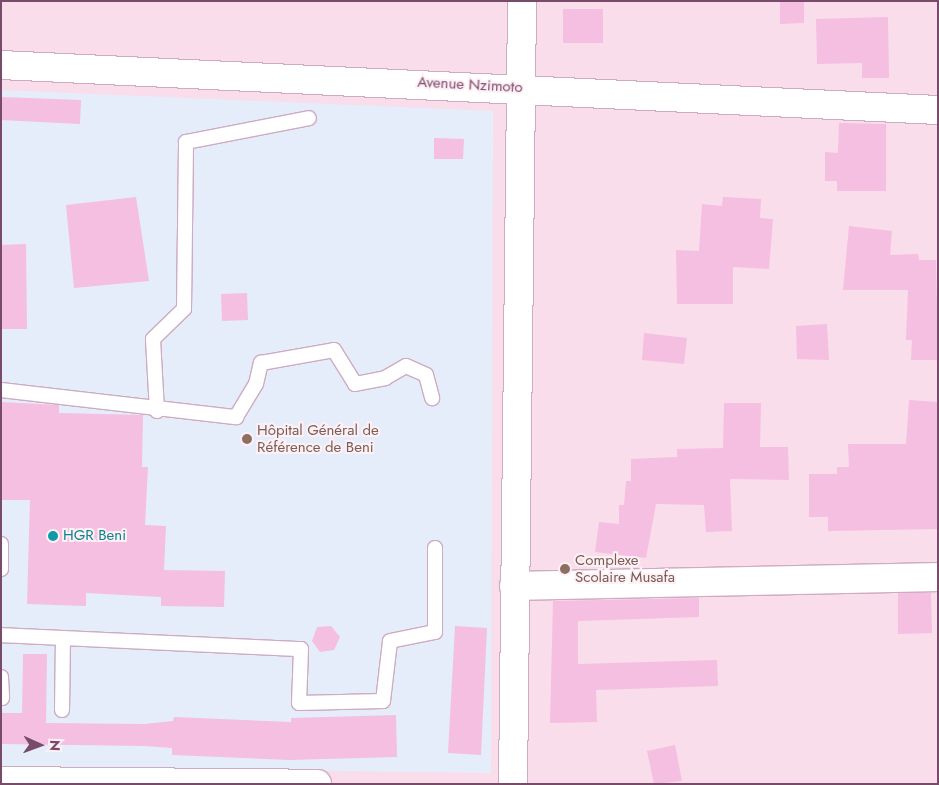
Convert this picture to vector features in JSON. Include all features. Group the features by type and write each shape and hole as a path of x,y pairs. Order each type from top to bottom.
{"street":[{"path":"513,784 518,87 522,1"},
{"name":"Avenue Nzimoto","path":"1,64 518,87 938,110"},
{"path":"514,586 938,577"},
{"path":"1,780 318,784"}],"lane":[{"path":"157,411 153,339 184,308 186,142 309,118"},
{"path":"1,390 157,411 236,417 256,384 261,363 334,350 355,384 385,378 406,366 426,375 432,398"},
{"path":"1,544 1,569"},
{"path":"1,635 301,649 299,703 383,701 390,642 435,632 435,548"},
{"path":"62,710 63,638"},
{"path":"1,677 2,698"}],"shaded area":[{"path":"1,1 938,1 938,784 1,784"},
{"name":"Hôpital Général de Référence de Beni","path":"1,90 493,111 491,773 1,767"}],"building":[{"path":"780,1 804,1 804,23 780,24"},
{"path":"563,9 603,9 603,43 563,43"},
{"path":"888,17 889,78 862,78 862,63 817,64 816,19"},
{"path":"1,97 81,100 80,124 1,120"},
{"path":"839,123 886,124 886,191 837,191 837,181 825,181 825,152 838,153"},
{"path":"434,138 464,139 463,159 434,159"},
{"path":"136,197 149,281 74,288 66,205"},
{"path":"723,197 761,199 760,218 773,219 769,269 733,267 733,304 677,304 676,250 699,251 702,204 722,206"},
{"path":"849,226 892,231 890,255 918,254 919,260 936,260 938,360 911,360 912,340 906,340 908,290 843,290"},
{"path":"26,244 27,329 1,329 1,245"},
{"path":"247,293 248,320 222,321 221,294"},
{"path":"827,324 829,360 797,359 796,326"},
{"path":"644,333 687,338 684,364 642,360"},
{"path":"909,400 938,402 938,529 828,531 828,517 809,517 809,474 837,474 837,467 849,467 848,444 906,444"},
{"path":"1,402 59,405 59,413 143,415 142,467 148,467 145,525 166,526 164,570 225,571 224,607 161,606 161,597 86,593 86,606 27,604 30,500 1,500"},
{"path":"724,403 761,403 760,447 788,447 789,480 730,479 732,531 706,532 704,505 656,504 646,558 595,552 599,522 619,524 619,505 624,505 626,481 631,481 631,459 677,457 677,449 723,448"},
{"path":"898,593 931,593 932,633 898,634"},
{"path":"699,598 699,617 578,621 578,664 717,660 718,686 596,690 597,722 550,723 553,601"},
{"path":"331,626 340,637 334,650 320,652 312,641 317,627"},
{"path":"455,626 487,628 481,755 448,753"},
{"path":"23,654 47,654 46,723 144,724 173,721 174,717 291,722 291,718 396,715 397,757 289,760 172,755 172,748 144,746 1,744 1,713 22,713"},
{"path":"675,745 682,781 654,784 647,751"}],"place":[{"name":"Hôpital Général de Référence de Beni","path":"247,439"},
{"name":"HGR Beni","path":"53,536"},
{"name":"Complexe Scolaire Musafa","path":"565,569"}]}
